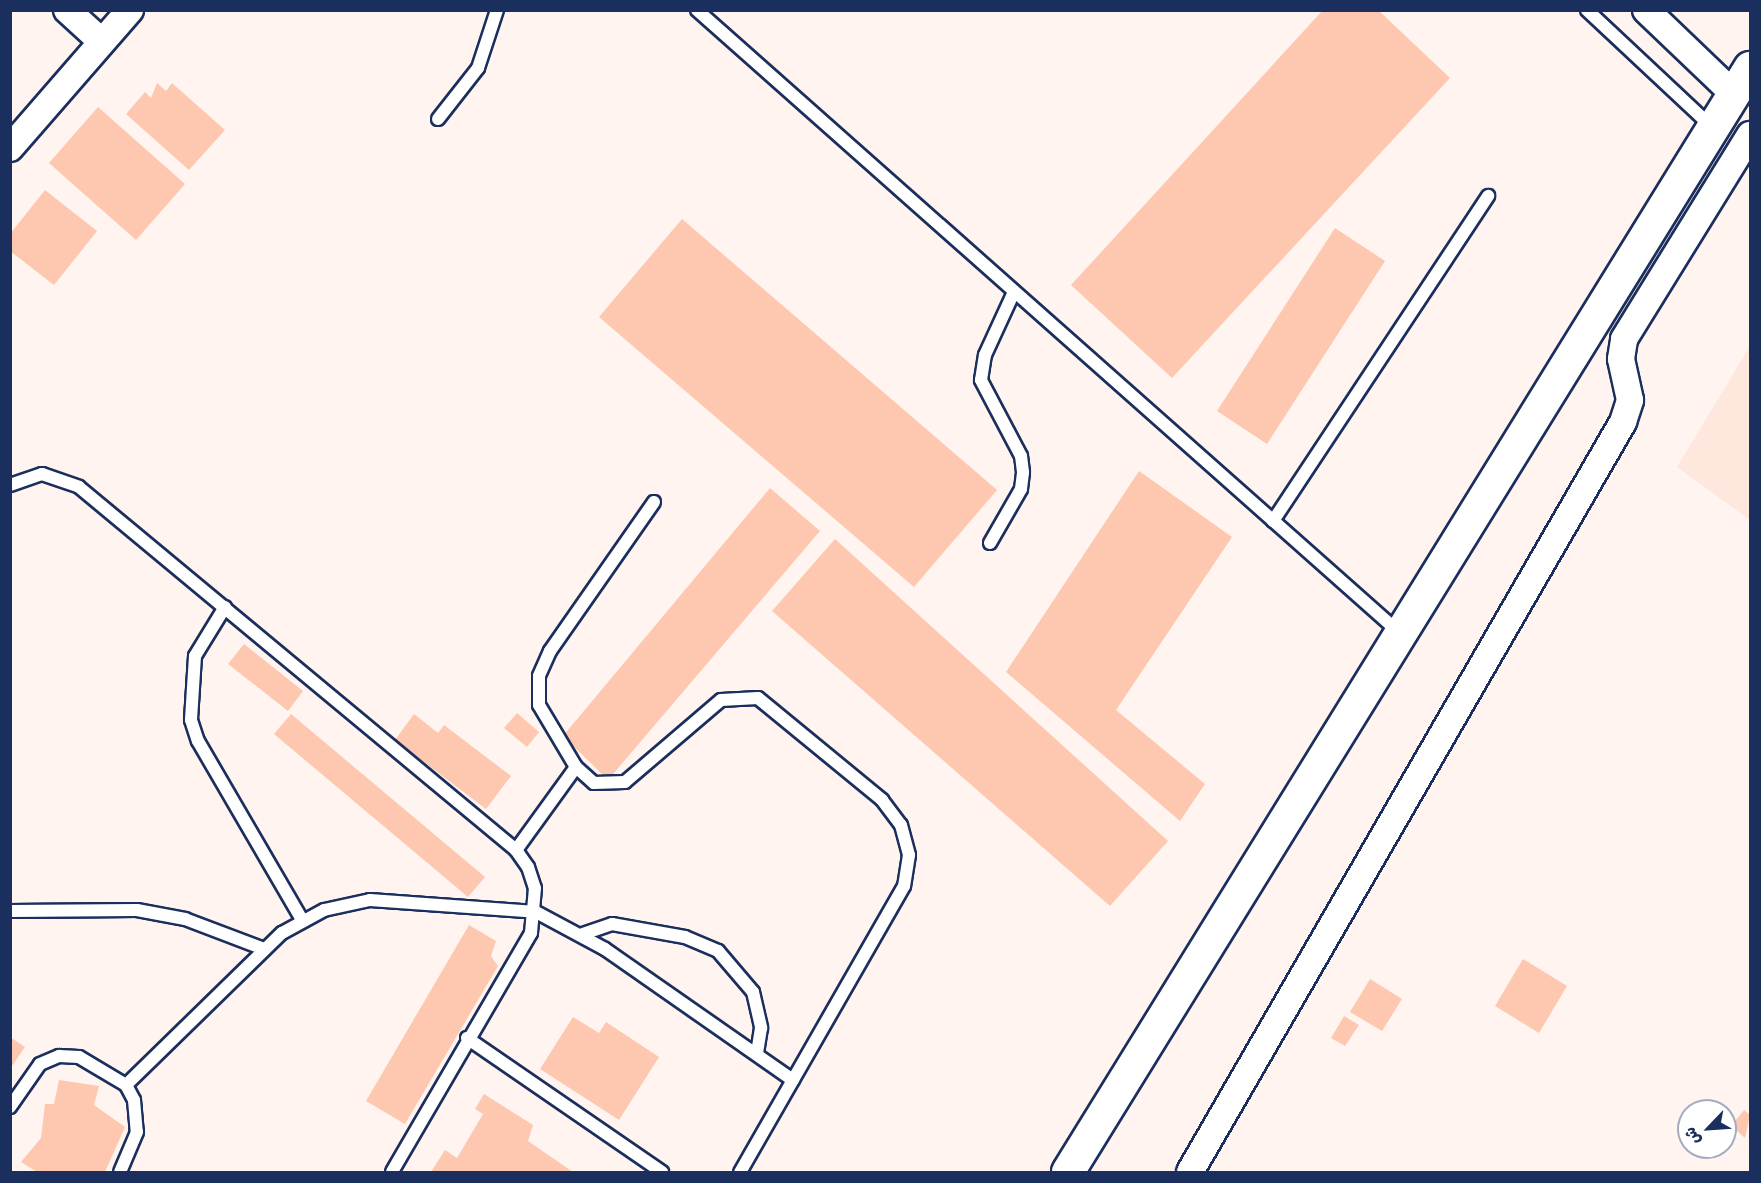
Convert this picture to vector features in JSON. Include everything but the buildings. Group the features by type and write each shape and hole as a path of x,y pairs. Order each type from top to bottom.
{"street":[{"path":"67,10 102,42"},
{"path":"10,148 130,10"},
{"path":"1068,1173 1742,81 1646,10"},
{"path":"1193,1172 1623,422 1630,400 1621,358 1624,339 1750,135"}],"lane":[{"path":"438,119 478,69 497,10"},
{"path":"697,10 1402,635"},
{"path":"1587,10 1713,128"},
{"path":"1273,521 1488,196"},
{"path":"990,543 1021,489 1023,472 1021,456 981,380 985,355 1014,292"},
{"path":"10,485 42,474 79,487 516,850 535,888 536,912 531,933 467,1038 392,1173"},
{"path":"654,502 550,651 539,676 539,705 576,767 594,783 625,782 712,706 743,695 771,705 893,811 909,855 904,886 740,1173"},
{"path":"225,607 195,656 190,677 191,720 198,741 302,920"},
{"path":"516,850 576,767"},
{"path":"126,1084 264,949 302,920 370,900 536,912 583,934 793,1080"},
{"path":"10,911 137,910 185,920 264,949"},
{"path":"583,934 612,924 686,937 718,951 753,992 761,1028 757,1054"},
{"path":"467,1038 662,1173"},
{"path":"10,1107 33,1071 58,1056 79,1058 126,1084 134,1100 137,1132 120,1173"}],"shaded area":[{"path":"1750,346 1750,520 1677,467"}]}
